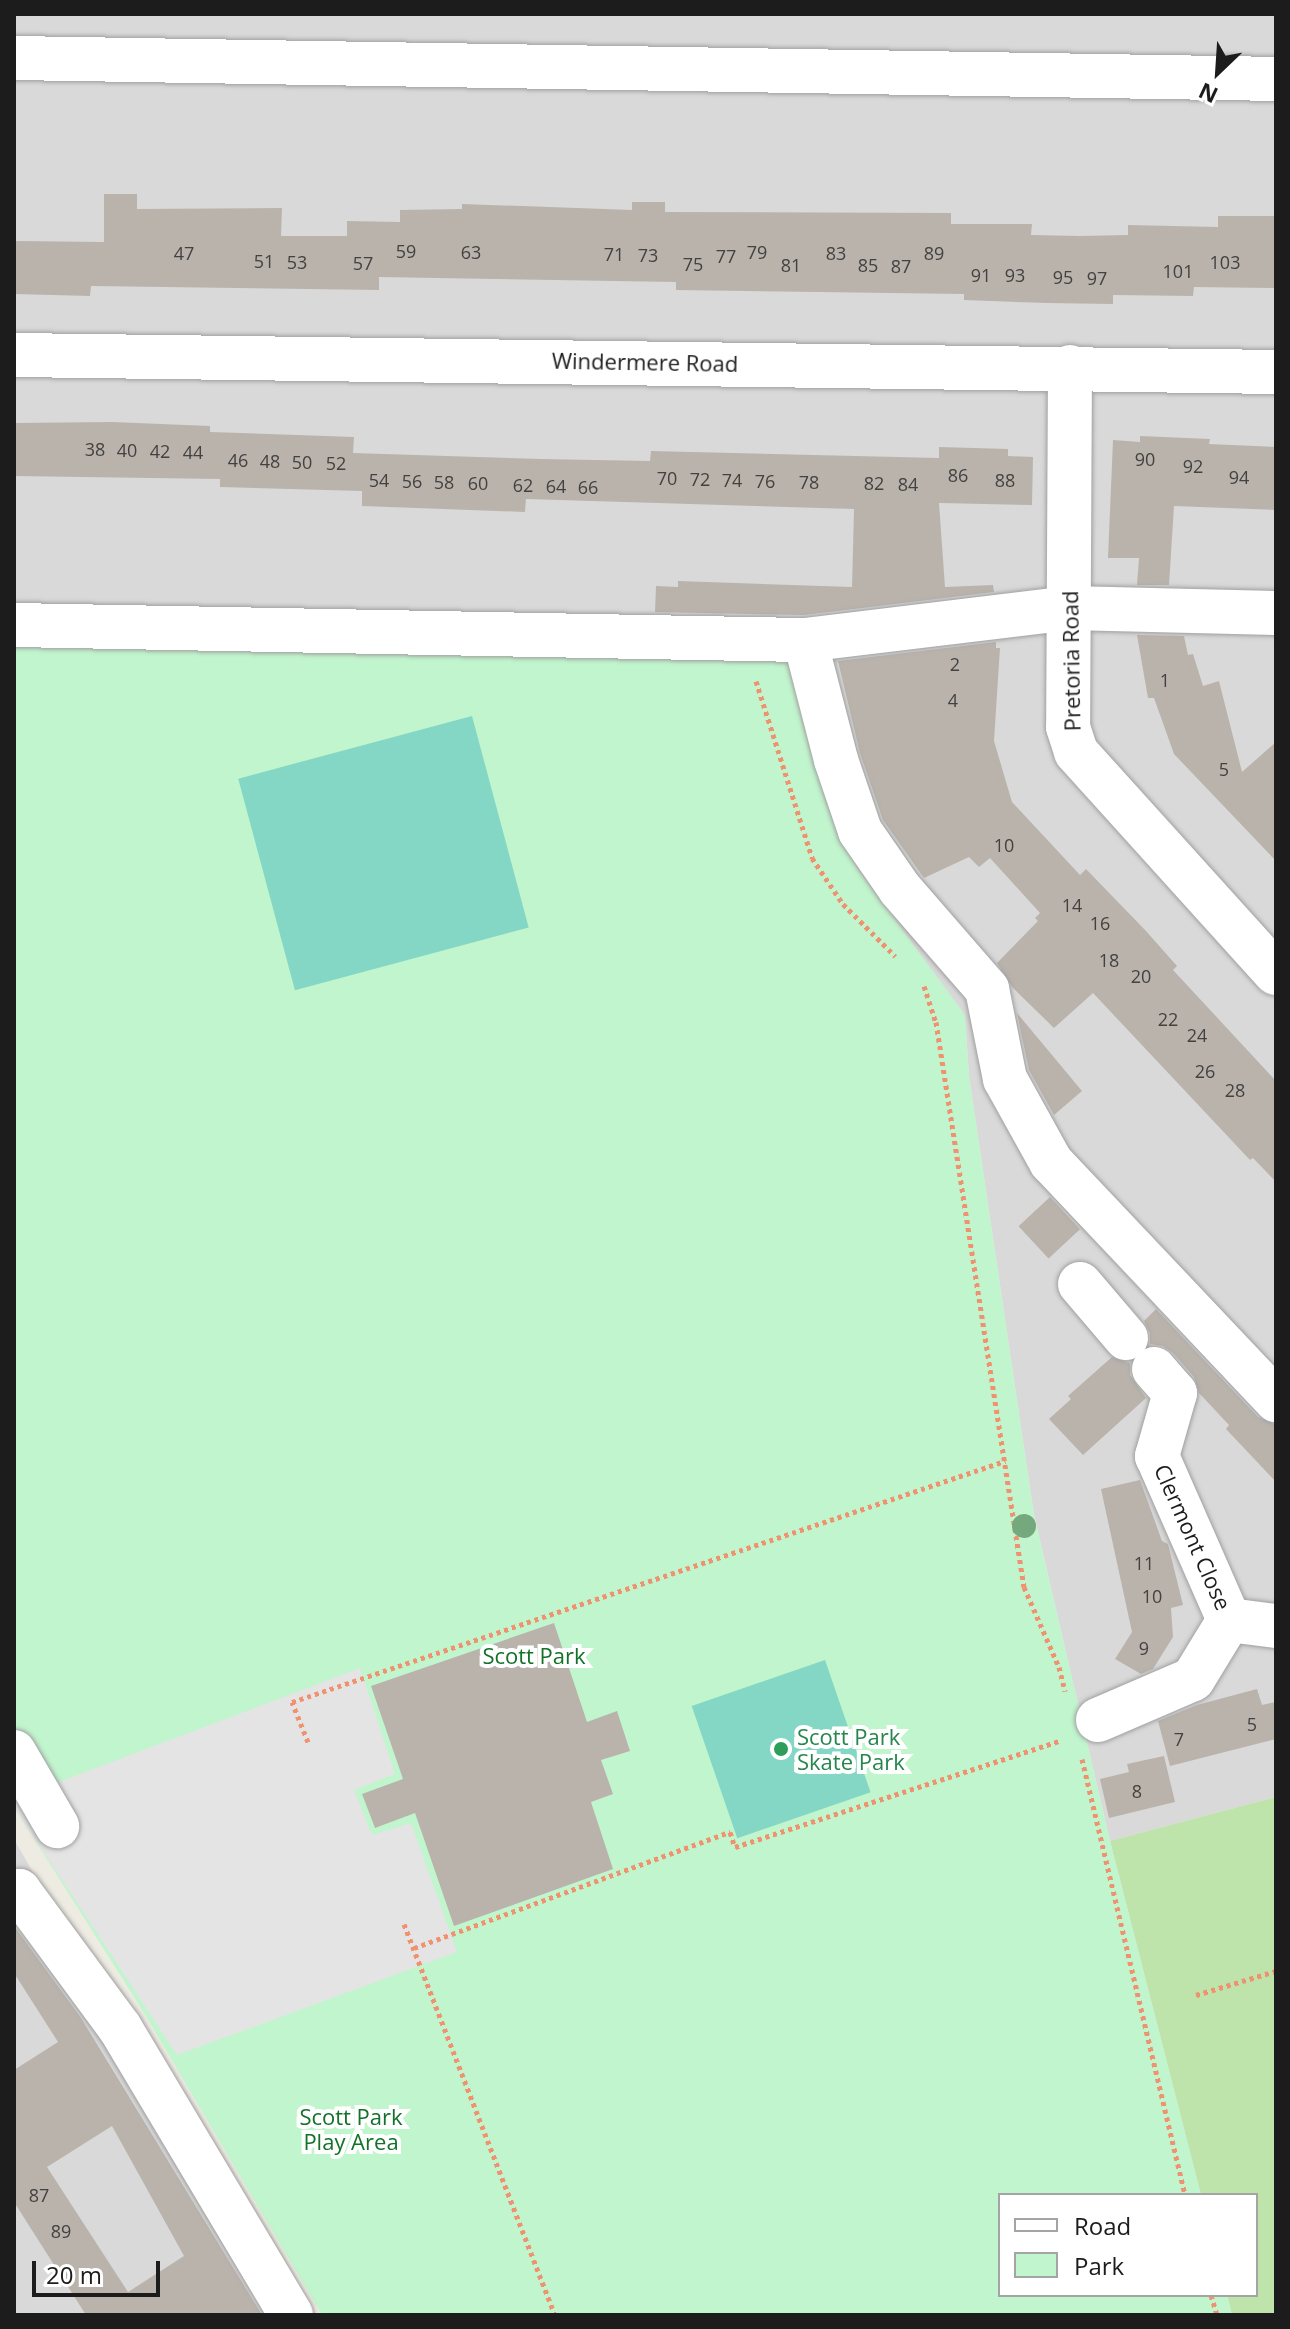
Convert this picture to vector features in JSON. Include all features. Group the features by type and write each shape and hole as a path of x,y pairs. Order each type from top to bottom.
{"street":[{"path":"14,58 1276,79"},
{"name":"Windermere Road","path":"14,355 1276,372"},
{"name":"Pretoria Road","path":"1070,367 1068,727 1076,752 1276,973"},
{"path":"14,625 805,640 1069,608 1276,613"},
{"path":"805,640 836,760 860,831 900,889 987,989 1005,1079 1051,1162 1276,1400"},
{"name":"Clermont Close","path":"1080,1284 1175,1393 1157,1456 1229,1620"},
{"name":"Clermont Close","path":"1229,1620 1276,1626"},
{"name":"Clermont Close","path":"1076,1726 1193,1679 1229,1620"},
{"path":"14,1752 57,1826"},
{"path":"14,1894 19,1891 120,2028 291,2315"}],"path":[{"path":"752,669 812,858 843,904 903,963"},
{"path":"923,983 936,1022 1024,1587 1059,1667 1076,1726 1185,2193"},
{"path":"308,1742 292,1702 1005,1461"},
{"path":"414,1948 730,1832 735,1847 1076,1726"},
{"path":"404,1924 555,2315"},
{"path":"1196,1995 1276,1971"}],"shaded area":[{"path":"14,14 1276,14 1276,1797 1110,1841 1034,1515 969,1076 965,1016 856,867 788,652 14,617"},
{"path":"472,716 529,928 295,990 238,779"},
{"name":"Scott Park Skate Park","path":"825,1660 871,1792 737,1838 692,1706"},
{"path":"360,1668 395,1774 354,1790 372,1835 411,1823 457,1952 177,2055 14,1807 14,1799"},
{"path":"14,1839 283,2315 14,2315"}],"green space":[{"name":"Scott Park","path":"14,640 788,652 856,867 965,1015 969,1076 1034,1515 1110,1841 1200,2193 998,2193 998,2297 1228,2297 1232,2315 322,2315 146,2016 14,1807"},
{"path":"1276,1797 1276,2315 1232,2315 1228,2297 1258,2297 1258,2193 1200,2193 1110,1841"}],"building":[{"path":"104,194 137,194 137,209 282,208 281,236 347,236 347,221 400,222 400,210 462,209 462,204 632,210 632,202 665,202 665,212 951,213 951,224 1032,224 1031,235 1080,236 1128,235 1128,225 1218,227 1218,216 1275,216 1274,288 1194,287 1193,296 1113,295 1113,304 964,300 964,294 676,290 676,282 379,277 379,290 91,286 90,296 14,294 14,241 104,242"},
{"path":"112,422 210,426 210,432 354,437 353,453 541,459 650,461 651,451 939,458 939,447 1008,449 1008,456 1033,457 1032,505 939,503 945,587 993,585 994,592 804,615 655,612 656,586 678,587 678,581 852,587 854,509 526,499 525,512 362,506 362,491 220,487 220,479 14,476 14,423"},
{"path":"1140,436 1210,439 1209,444 1276,447 1276,510 1174,506 1169,585 1137,585 1139,558 1108,558 1113,440 1140,442"},
{"path":"1137,635 1184,636 1188,655 1193,654 1203,686 1219,681 1242,772 1276,742 1276,861 1174,754 1154,698 1148,698"},
{"path":"996,642 996,648 1000,648 994,741 1012,802 1080,875 1086,869 1146,931 1177,966 1173,970 1276,1081 1276,1182 1253,1158 1250,1160 1093,993 1054,1028 1012,987 997,963 1038,921 1035,918 1040,913 990,858 979,867 969,857 924,878 883,820 860,753 838,661"},
{"path":"1017,1013 1082,1091 1054,1115 1029,1070"},
{"path":"1050,1197 1080,1229 1049,1259 1019,1226"},
{"path":"1156,1309 1258,1417 1276,1425 1276,1482 1226,1429 1229,1425 1199,1393 1194,1377 1173,1353 1163,1346 1150,1344 1150,1333 1144,1321"},
{"path":"1112,1357 1130,1363 1130,1375 1146,1398 1083,1455 1049,1419 1071,1399 1068,1396"},
{"path":"1140,1480 1162,1541 1168,1544 1183,1605 1171,1608 1173,1637 1153,1669 1141,1674 1115,1659 1132,1632 1101,1489"},
{"path":"554,1623 587,1722 617,1711 630,1751 601,1760 613,1794 591,1802 613,1869 454,1926 415,1813 375,1828 362,1794 403,1779 371,1686"},
{"path":"1257,1689 1262,1705 1276,1702 1276,1739 1170,1766 1158,1721 1197,1705"},
{"path":"1164,1756 1175,1802 1109,1818 1100,1779 1129,1772 1127,1764"},
{"path":"14,1926 81,2018 262,2315 86,2315 14,2202 14,2070 58,2042 14,1973","holes":["112,2126 184,2256 128,2292 47,2167"]}],"place":[{"name":"Scott Park Skate Park","path":"781,1749"}],"park label":[{"name":"Scott Park Play Area","path":"351,2128"}]}
